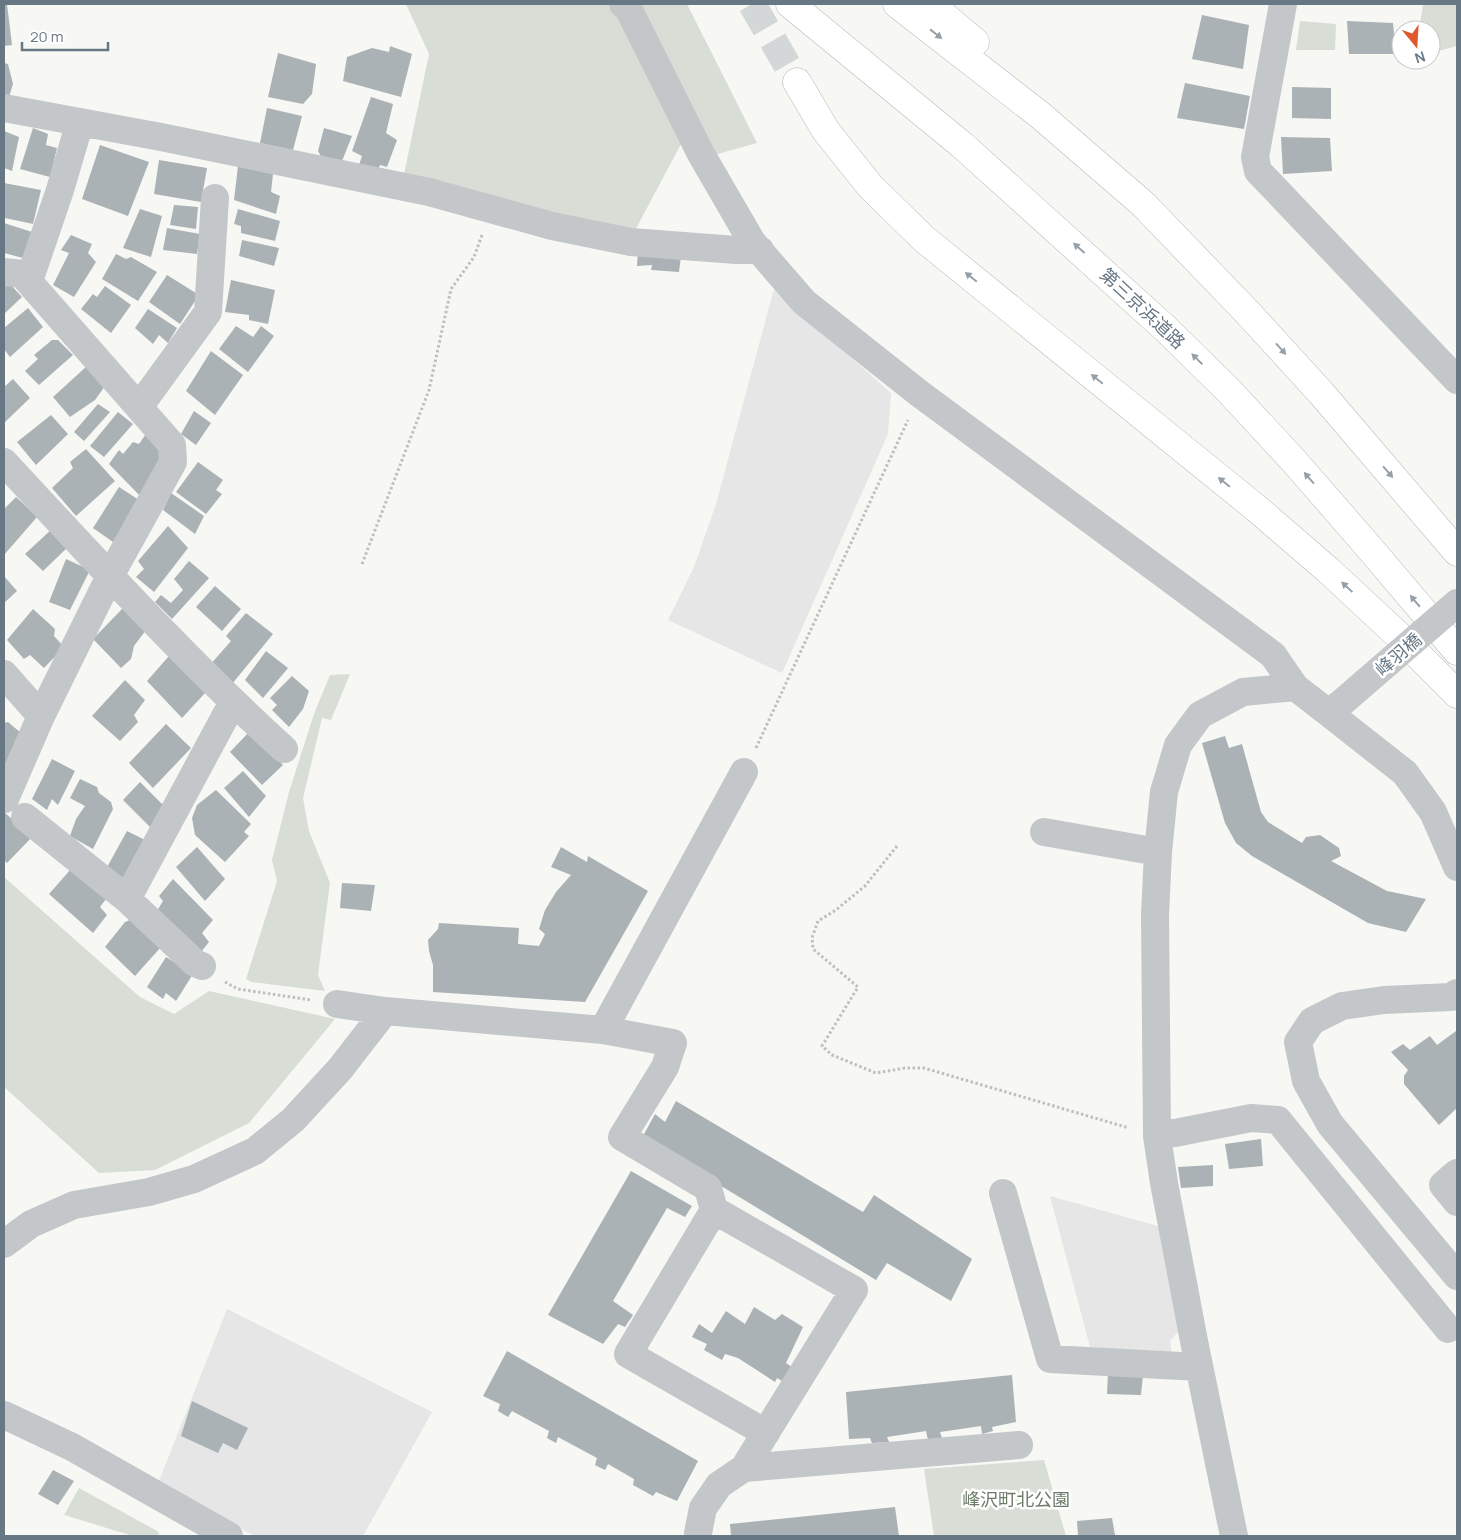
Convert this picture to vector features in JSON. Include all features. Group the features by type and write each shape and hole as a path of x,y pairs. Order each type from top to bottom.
{"highway":[{"name":"第三京浜道路","path":"790,4 962,145 1166,329 1228,390 1293,460 1368,544 1457,651"},
{"path":"898,4 1040,115 1143,204 1248,313 1322,394 1457,552"},
{"path":"930,4 1049,104 1149,196 1248,313"},
{"path":"797,82 826,131 870,186 924,239 1256,508 1328,570 1399,636 1457,694"}],"street":[{"path":"623,4 628,8 701,154 752,242 804,302 920,394 1273,655 1295,687 1334,710 1405,773 1433,812 1457,867"},
{"path":"1284,4 1255,157 1258,171 1457,380"},
{"path":"4,108 429,192 552,226 631,242 760,250"},
{"path":"4,799 41,716 110,576 172,462 172,445 139,407 16,277 60,190 80,122"},
{"path":"139,407 208,312 215,198"},
{"path":"4,462 110,576 233,702 284,749"},
{"name":"峰羽橋","path":"1334,710 1457,603"},
{"path":"4,674 41,716"},
{"path":"1234,1536 1199,1367 1164,1183 1157,1134 1155,915 1158,852 1164,792 1178,745 1200,715 1243,692 1295,687"},
{"path":"127,899 233,702"},
{"path":"603,1030 744,772"},
{"path":"25,817 127,899 195,964 202,966"},
{"path":"1044,832 1158,852"},
{"path":"1457,993 1451,997 1384,1000 1342,1006 1312,1021 1298,1042 1306,1081 1330,1124 1457,1276"},
{"path":"337,1004 385,1011 603,1030 674,1043 665,1067 622,1137 708,1188 714,1210 854,1290 744,1468 719,1485 703,1508 698,1536"},
{"path":"4,1244 31,1224 74,1205 149,1192 194,1179 255,1151 293,1120 340,1069 385,1011"},
{"path":"1157,1134 1175,1133 1251,1118 1278,1120 1448,1329"},
{"path":"1457,1173 1443,1185 1457,1202"},
{"path":"1003,1193 1050,1359 1199,1367"},
{"path":"714,1210 628,1354 766,1433"},
{"path":"4,1415 72,1447 229,1536"},
{"path":"744,1468 1020,1446"}],"path":[{"path":"362,564 429,390 451,289 474,257 492,208"},
{"path":"744,772 920,394"},
{"path":"897,846 865,886 836,910 818,921 812,938 813,949 858,987 822,1046 832,1055 876,1073 905,1068 924,1068 1157,1134"},
{"path":"202,966 238,990 337,1004"}],"shaded area":[{"path":"774,289 891,393 888,434 782,673 668,620 694,567 716,504"},
{"path":"1050,1196 1165,1228 1184,1325 1170,1341 1172,1355 1090,1347"},
{"path":"227,1309 432,1412 363,1536 254,1536 159,1481"}],"green space":[{"path":"406,4 687,4 757,143 714,155 689,129 632,236 403,179 429,54"},
{"path":"1457,4 1457,46 1441,50 1441,20 1421,20 1423,5"},
{"path":"1300,21 1336,24 1335,50 1296,50"},
{"path":"350,674 331,720 322,718 303,798 309,831 330,883 318,975 325,991 251,982 246,979 277,881 272,860 289,792 314,714 330,675"},
{"path":"4,877 140,997 174,1014 209,991 335,1019 249,1123 155,1170 99,1173 4,1087"},
{"name":"峰沢町北公園","path":"1044,1460 1066,1536 934,1536 924,1469"},
{"path":"79,1488 159,1532 158,1536 133,1536 64,1515"}],"building":[{"path":"4,4 7,4 12,45 4,46"},
{"path":"1202,15 1249,25 1243,69 1192,59"},
{"path":"1347,21 1391,23 1391,54 1349,54"},
{"path":"390,46 412,54 401,97 343,81 347,57 372,48 389,52"},
{"path":"278,53 316,64 312,94 303,104 268,97"},
{"path":"4,63 8,64 13,84 9,97 4,96"},
{"path":"1185,83 1250,96 1244,129 1177,118"},
{"path":"1292,87 1331,88 1331,119 1292,118"},
{"path":"371,97 393,104 386,133 397,140 387,167 380,165 377,173 359,165 362,156 352,151"},
{"path":"267,108 302,116 293,150 260,143"},
{"path":"33,128 48,134 46,145 57,148 50,177 20,169"},
{"path":"324,128 352,136 340,166 322,158 318,151"},
{"path":"4,131 19,137 12,171 4,168"},
{"path":"1281,137 1330,138 1332,171 1283,174"},
{"path":"100,145 149,162 128,216 82,199"},
{"path":"159,160 207,168 201,202 154,194"},
{"path":"238,166 273,174 271,192 280,196 276,214 234,200"},
{"path":"4,183 41,190 33,224 5,218"},
{"path":"174,205 198,207 196,229 170,225"},
{"path":"140,209 162,216 151,257 123,248"},
{"path":"238,209 280,221 275,241 241,233 241,226 234,224"},
{"path":"4,223 32,232 23,258 4,253"},
{"path":"167,228 200,234 197,254 163,250"},
{"path":"71,235 92,244 88,253 96,262 74,297 53,285 69,253 61,250"},
{"path":"242,240 279,248 274,266 239,256"},
{"path":"638,250 681,256 679,272 651,270 652,265 637,266"},
{"path":"116,254 126,259 131,257 157,272 138,301 102,279"},
{"path":"167,275 199,295 180,324 149,302"},
{"path":"231,280 275,290 268,324 249,320 249,315 225,312"},
{"path":"8,282 22,297 4,314 4,285"},
{"path":"105,286 131,305 111,333 81,309 93,294 97,297"},
{"path":"28,308 43,327 10,357 4,349 4,328"},
{"path":"148,309 177,328 168,343 159,335 153,344 135,328"},
{"path":"236,326 253,337 261,326 274,336 248,372 219,349"},
{"path":"52,340 58,340 73,355 39,385 25,371 38,359 34,355"},
{"path":"211,351 243,375 215,415 186,391"},
{"path":"87,366 105,386 95,400 70,417 53,397"},
{"path":"13,379 30,398 4,423 4,387"},
{"path":"98,404 110,412 84,441 74,432"},
{"path":"194,411 211,423 196,445 181,434"},
{"path":"118,412 133,424 104,457 90,446"},
{"path":"51,415 68,434 36,465 17,442"},
{"path":"148,431 166,448 143,499 109,464 119,450 123,454 133,442 139,444"},
{"path":"86,449 115,481 76,516 52,488 73,468 70,462"},
{"path":"198,462 223,480 216,490 222,494 206,514 176,492"},
{"path":"119,487 139,500 113,542 93,528"},
{"path":"171,493 204,516 195,534 163,510"},
{"path":"16,497 37,517 4,555 4,509"},
{"path":"168,526 188,548 154,592 136,577 144,569 138,561"},
{"path":"54,527 70,545 43,571 25,554"},
{"path":"66,559 90,570 70,610 49,602"},
{"path":"189,561 209,578 172,619 155,602 161,595 171,603 183,590 174,579"},
{"path":"4,576 17,591 4,603"},
{"path":"215,586 241,609 222,631 196,607"},
{"path":"124,607 146,630 134,646 131,659 121,668 93,639"},
{"path":"33,609 55,629 54,636 64,647 44,668 30,655 24,659 7,640"},
{"path":"246,613 273,634 232,684 209,666 231,641 226,636"},
{"path":"266,651 288,668 263,698 245,680"},
{"path":"169,656 206,692 182,718 147,681"},
{"path":"292,676 309,691 303,709 289,727 272,710 277,705 270,698"},
{"path":"125,680 145,700 134,715 138,722 120,741 92,716"},
{"path":"8,722 21,733 4,769 4,723"},
{"path":"166,724 191,748 153,788 129,763"},
{"path":"251,730 283,765 262,785 230,752"},
{"path":"1225,736 1229,748 1242,744 1261,812 1268,822 1302,843 1306,837 1320,835 1339,848 1341,856 1331,861 1387,891 1426,899 1406,932 1368,923 1252,856 1236,843 1225,823 1202,743"},
{"path":"52,759 75,771 58,805 52,799 47,810 32,799"},
{"path":"243,771 266,796 249,817 224,788"},
{"path":"80,779 97,787 99,793 111,802 113,809 93,849 70,836 76,819 85,806 70,798"},
{"path":"140,782 166,808 151,828 123,800"},
{"path":"216,790 251,824 244,832 249,836 225,862 195,835 192,818 197,805"},
{"path":"4,812 32,837 7,863 4,860"},
{"path":"127,831 145,840 126,879 106,869"},
{"path":"197,847 225,879 205,901 176,867"},
{"path":"561,847 587,862 588,856 648,891 585,1002 433,992 433,965 428,940 438,929 439,923 519,928 518,944 539,946 545,934 539,929 545,910 556,892 571,875 551,867"},
{"path":"71,869 106,899 100,907 107,915 93,933 49,894"},
{"path":"173,879 213,920 202,933 209,942 201,952 157,911 163,901 159,896"},
{"path":"342,883 375,885 371,911 340,908"},
{"path":"130,920 161,947 135,976 105,947 125,922"},
{"path":"166,957 193,974 176,1001 166,993 163,999 147,987"},
{"path":"1456,1031 1457,1108 1439,1125 1404,1084 1404,1076 1408,1070 1391,1052 1403,1044 1410,1050 1430,1036 1437,1045"},
{"path":"676,1101 863,1212 874,1195 972,1259 951,1301 887,1263 876,1280 642,1138 655,1114 665,1122"},
{"path":"1261,1139 1263,1166 1229,1169 1225,1144"},
{"path":"1213,1165 1213,1186 1181,1188 1178,1167"},
{"path":"631,1171 692,1206 685,1217 667,1208 613,1301 633,1315 625,1327 618,1324 603,1344 548,1315"},
{"path":"754,1307 775,1320 782,1314 803,1327 786,1363 796,1370 787,1384 777,1378 775,1382 738,1358 725,1354 722,1360 704,1350 707,1344 692,1337 699,1324 712,1333 726,1311 745,1324"},
{"path":"507,1351 698,1461 677,1501 656,1492 653,1496 633,1485 634,1479 608,1464 605,1470 595,1465 597,1458 558,1437 556,1443 547,1438 549,1431 512,1411 508,1417 498,1411 500,1404 483,1396"},
{"path":"1108,1373 1143,1375 1141,1395 1107,1394"},
{"path":"1012,1375 1016,1422 992,1427 993,1431 982,1434 981,1426 940,1432 942,1438 928,1440 926,1431 887,1437 889,1442 872,1443 870,1438 849,1439 846,1392"},
{"path":"192,1401 248,1428 237,1450 223,1443 218,1453 181,1436"},
{"path":"53,1470 74,1481 58,1505 38,1494"},
{"path":"895,1507 899,1536 731,1536 730,1524"},
{"path":"1112,1518 1115,1535 1078,1536 1077,1521"}],"tunnel":[{"path":"752,4 797,82"}]}
